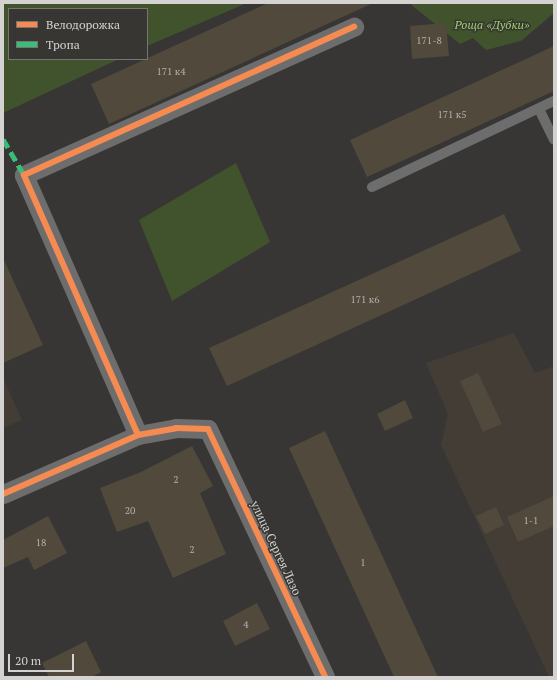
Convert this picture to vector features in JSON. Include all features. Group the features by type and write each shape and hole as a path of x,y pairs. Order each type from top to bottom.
{"street":[{"path":"3,494 138,435 24,175 354,28"},
{"name":"улица Сергея Лазо","path":"138,435 176,428 208,429 324,677"}],"lane":[{"path":"372,187 554,101"},
{"path":"539,109 554,140"}],"shaded area":[{"path":"514,333 535,373 554,366 554,677 549,677 441,445 448,414 426,363"},
{"path":"3,378 22,420 3,428"}],"green space":[{"path":"3,3 247,3 148,46 148,8 8,8 8,60 117,60 3,113"},
{"name":"Роща «Дубки»","path":"409,3 554,3 554,13 521,41 486,50 473,38 460,44"},
{"path":"236,163 270,242 172,301 139,220"}],"building":[{"path":"268,3 373,3 109,124 91,84 143,60 148,60 148,58"},
{"path":"446,23 449,56 412,59 410,26"},
{"path":"554,46 554,91 367,177 350,140"},
{"path":"504,214 521,251 227,386 209,348"},
{"path":"3,258 43,345 3,363"},
{"path":"478,373 502,424 483,432 460,381"},
{"path":"405,400 413,418 385,431 377,414"},
{"path":"325,431 438,677 394,677 289,448"},
{"path":"192,446 213,486 200,493 226,554 173,578 148,521 117,532 100,488 141,472"},
{"path":"554,496 554,526 518,542 507,517"},
{"path":"496,507 504,525 485,534 476,516"},
{"path":"48,516 67,553 34,570 28,557 3,568 3,540"},
{"path":"257,603 270,629 235,646 223,621"},
{"path":"86,641 101,672 92,677 49,677 42,663"}],"marked path":[{"path":"3,139 24,175"}],"cycle path":[{"path":"138,435 24,175 354,27"},
{"path":"3,494 138,435 176,428 208,429 325,677"}]}
